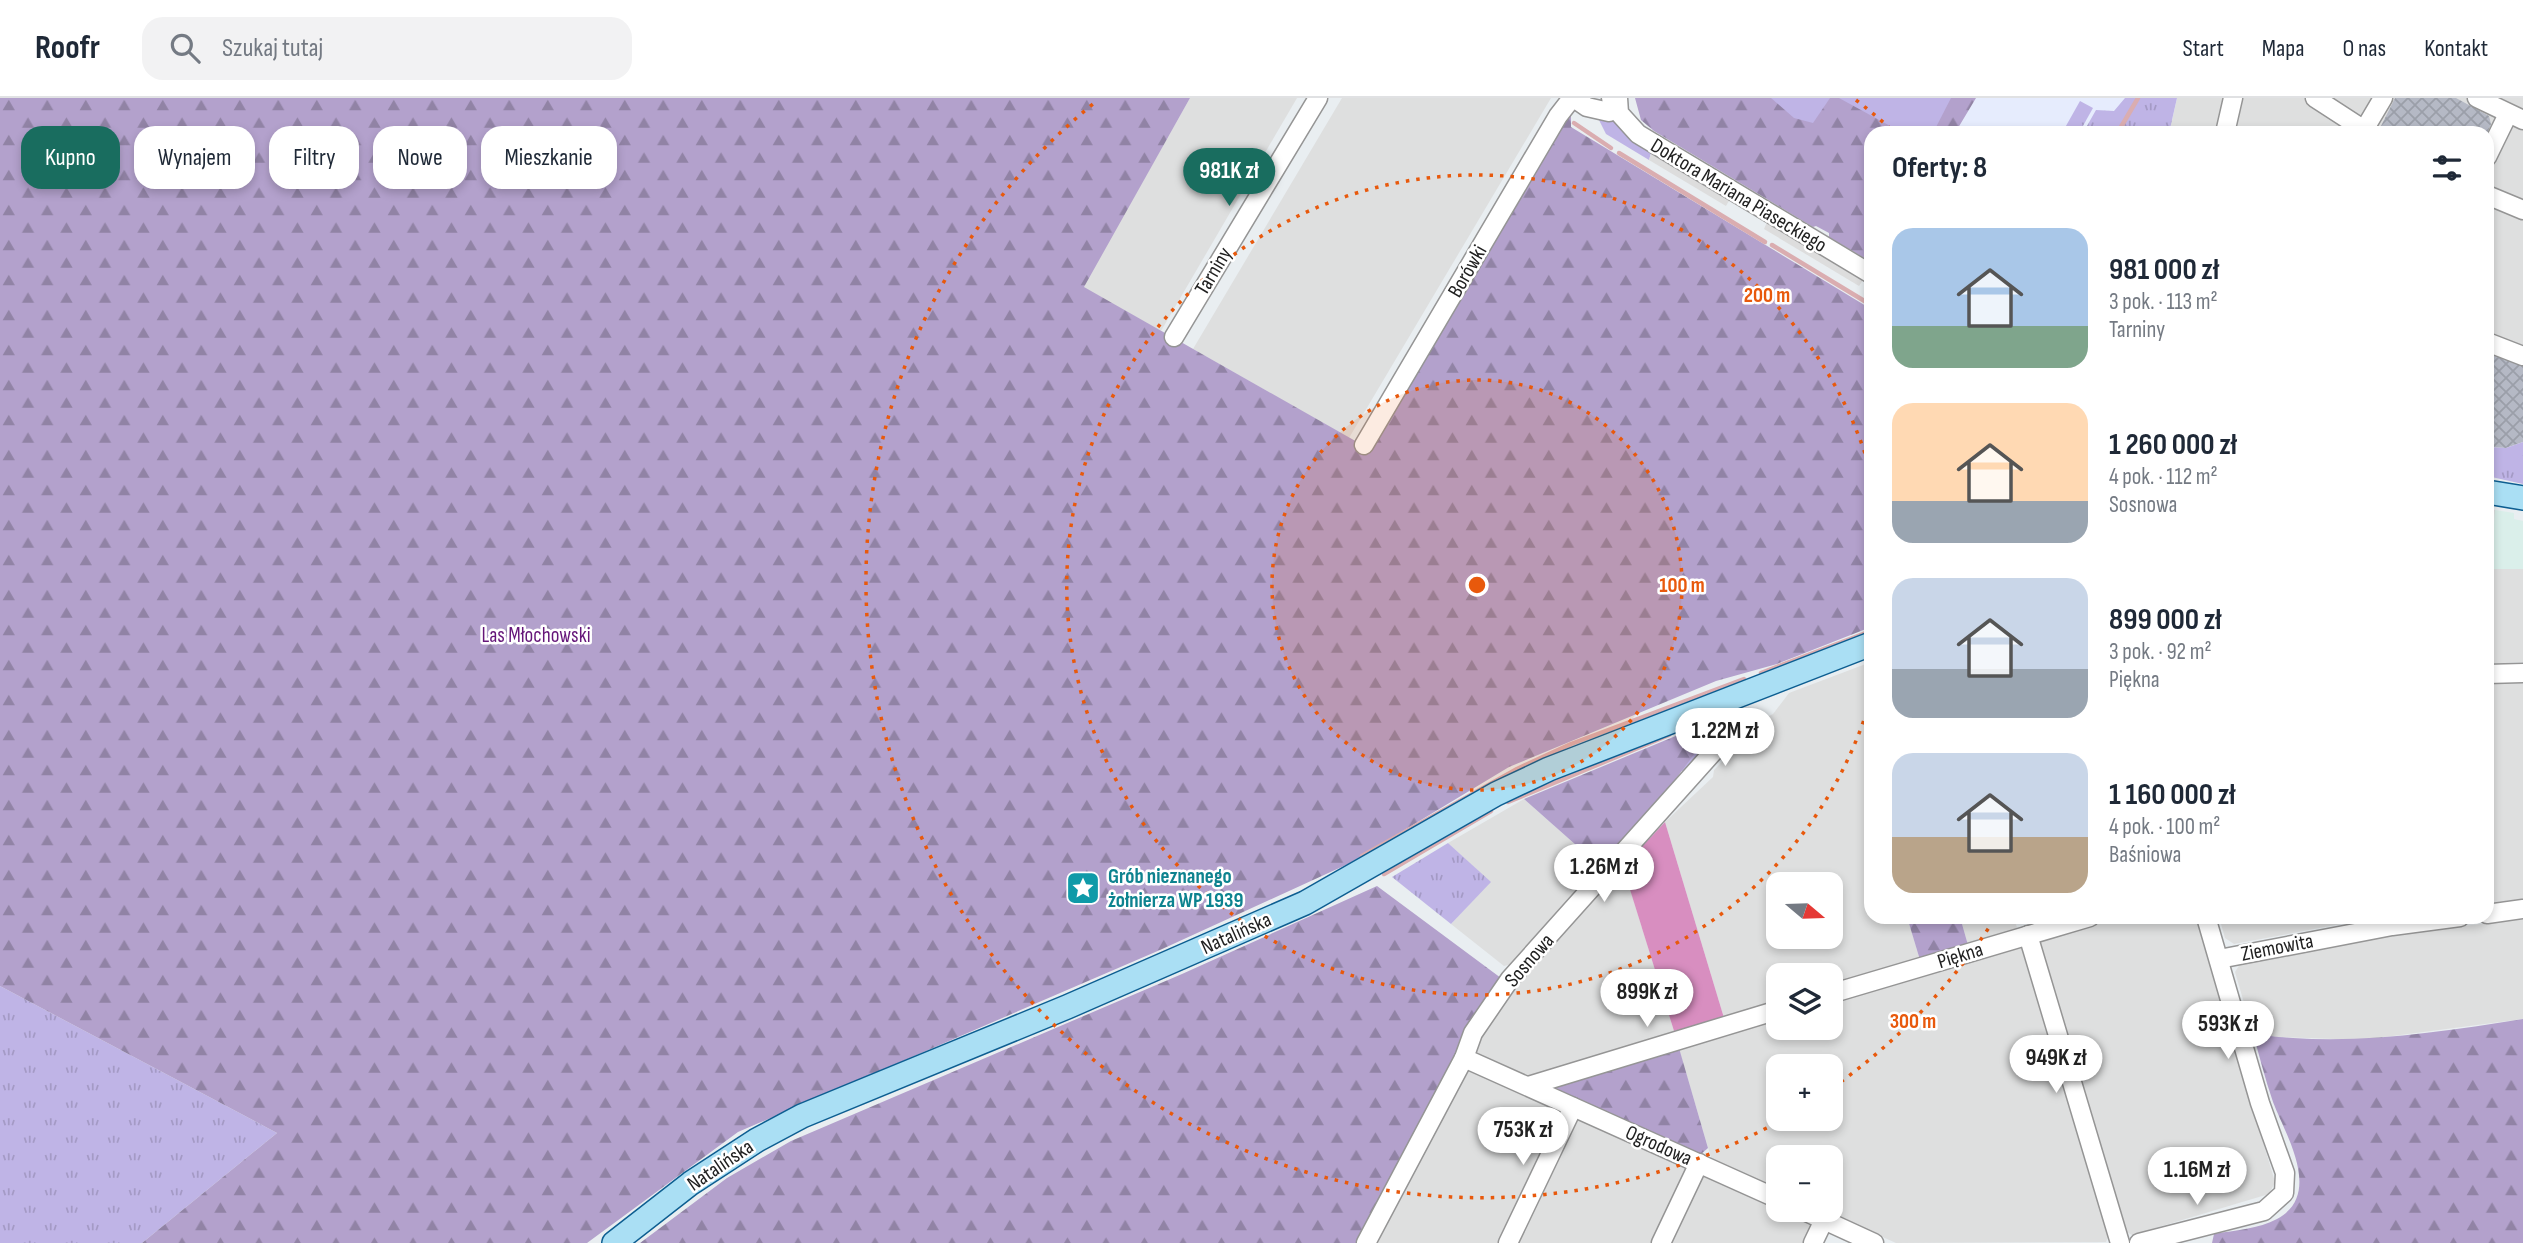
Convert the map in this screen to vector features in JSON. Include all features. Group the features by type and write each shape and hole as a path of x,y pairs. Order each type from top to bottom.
{"main road":[{"path":"2494,493 2523,498"},
{"name":"Natalińska","path":"614,1243 691,1183 757,1140 803,1116 1273,918 1368,869 1496,794 1586,753 1864,647"}],"street":[{"name":"Tarniny","path":"1174,337 1318,98"},
{"name":"Doktora Mariana Piaseckiego","path":"1573,98 1598,110 1609,111 1615,100"},
{"name":"Borówki","path":"1364,445 1558,116 1573,98"},
{"path":"2227,126 2233,98"},
{"path":"2315,98 2359,126"},
{"path":"2369,126 2383,98"},
{"path":"2477,98 2515,117 2494,147"},
{"name":"Doktora Mariana Piaseckiego","path":"1615,100 1625,122 1638,134 1864,270"},
{"path":"2494,198 2523,210"},
{"path":"2494,345 2523,356"},
{"path":"2494,674 2523,673"},
{"name":"Sosnowa","path":"1366,1243 1464,1058 1473,1033 1510,979 1715,750 1721,733 1712,704"},
{"path":"2494,913 2523,909"},
{"name":"Piękna","path":"1843,990 2066,924"},
{"path":"2139,1243 2267,1210 2284,1193 2286,1173 2260,1103 2208,924"},
{"name":"Ziemowita","path":"2219,959 2377,924"},
{"path":"2028,935 2120,1243"},
{"path":"1528,1086 1766,1014"},
{"name":"Ogrodowa","path":"1464,1058 1766,1194"},
{"path":"1508,1243 1573,1107"},
{"path":"1661,1243 1699,1163"},
{"path":"1813,1243 1823,1222"},
{"path":"1828,1222 1874,1243"}],"shaded area":[{"path":"1190,98 1297,98 1161,331 1083,287"},
{"path":"1342,98 1551,98 1349,438 1193,349"},
{"path":"1976,98 2177,98 2171,126 1959,126"},
{"path":"2177,98 2523,98 2523,363 2494,352 2494,126 2171,126"},
{"path":"2395,98 2456,98 2489,116 2491,124 2490,126 2381,126"},
{"path":"1652,150 1730,199 1726,206 1649,160"},
{"path":"1768,220 1863,280 1859,286 1764,229"},
{"path":"2494,351 2523,363 2523,442 2506,448 2494,447"},
{"path":"2495,510 2514,513 2514,519 2523,521 2523,569 2494,569"},
{"path":"2494,568 2523,569 2523,662 2494,664"},
{"path":"1864,665 1864,924 1909,924 1920,960 1843,982 1843,963 1766,963 1766,1006 1724,1018 1665,822 1713,777 1714,770 1765,718 1773,714 1789,693"},
{"path":"2523,683 2523,899 2494,902 2494,684"},
{"path":"1524,799 1603,869 1516,963 1504,966 1451,924 1490,882 1448,843"},
{"path":"1665,822 1724,1018 1674,1031 1623,867"},
{"path":"1623,866 1674,1031 1526,1077 1473,1054 1473,1046 1500,1004"},
{"path":"2523,919 2523,1019 2362,1040 2277,1037 2252,1030 2235,972 2240,964 2386,935"},
{"path":"1962,924 2016,924 2018,930 1968,945"},
{"path":"2095,924 2198,924 2222,1005 2219,1007 2225,1015 2221,1018 2225,1030 2230,1031 2275,1182 2269,1194 2132,1235 2125,1231 2039,941"},
{"path":"2221,924 2341,924 2234,944 2225,938"},
{"path":"2023,945 2109,1235 2106,1242 1896,1243 1843,1219 1843,1145 1766,1145 1766,1185 1712,1161 1679,1049 1766,1023 1766,1040 1843,1040 1843,999"},
{"path":"1465,1069 1563,1112 1499,1243 1374,1243"},
{"path":"1578,1119 1688,1168 1651,1243 1517,1243"},
{"path":"1703,1175 1766,1203 1766,1222 1813,1224 1804,1243 1670,1243"}],"green space":[{"name":"Las Młochowski","path":"0,98 1190,98 1084,287 1366,447 1564,119 1571,115 1571,127 1864,305 1864,630 1777,664 1716,681 1509,767 1348,864 1160,950 738,1132 587,1243 142,1243 277,1133 0,986"},
{"path":"1635,98 1976,98 1959,126 1864,126 1864,258 1829,237 1829,233 1813,227 1654,131 1641,120"},
{"path":"1771,98 1830,98 1813,123 1794,118"},
{"path":"1839,98 1951,98 1937,126 1890,126"},
{"path":"2125,98 2177,98 2171,126 2087,126 2096,110 2114,111"},
{"path":"2080,101 2093,108 2083,126 2066,126"},
{"path":"1598,118 1614,119 1652,150 1649,160 1606,134"},
{"path":"2523,442 2523,484 2494,478 2494,447 2506,448"},
{"path":"1704,725 1707,742 1684,772 1681,770 1698,749 1690,730"},
{"path":"1690,730 1698,749 1638,830 1603,869 1524,799"},
{"path":"1448,843 1491,882 1451,924 1392,877"},
{"path":"1377,886 1505,981 1360,1243 640,1243 727,1178 791,1141 1182,974"},
{"path":"1909,924 1962,924 1968,945 1920,960"},
{"path":"0,986 277,1133 142,1243 0,1243"},
{"path":"2523,1019 2523,1243 2212,1243 2214,1234 2255,1227 2277,1219 2291,1208 2298,1195 2297,1164 2273,1102 2252,1030 2277,1037 2351,1039 2437,1032"},
{"path":"1679,1048 1708,1148 1700,1155 1554,1090 1554,1087"}],"waterway":[{"path":"2122,126 2138,98"},
{"path":"1574,123 1611,148"},
{"path":"1619,153 1765,242"},
{"path":"1772,245 1864,301"},
{"path":"1761,673 1864,634"},
{"path":"1362,856 1517,769 1571,744 1744,679"},
{"path":"1508,802 1669,735"},
{"path":"1384,874 1491,811"}],"place":[{"name":"Grób nieznanego żołnierza WP 1939","path":"1083,888"}]}
